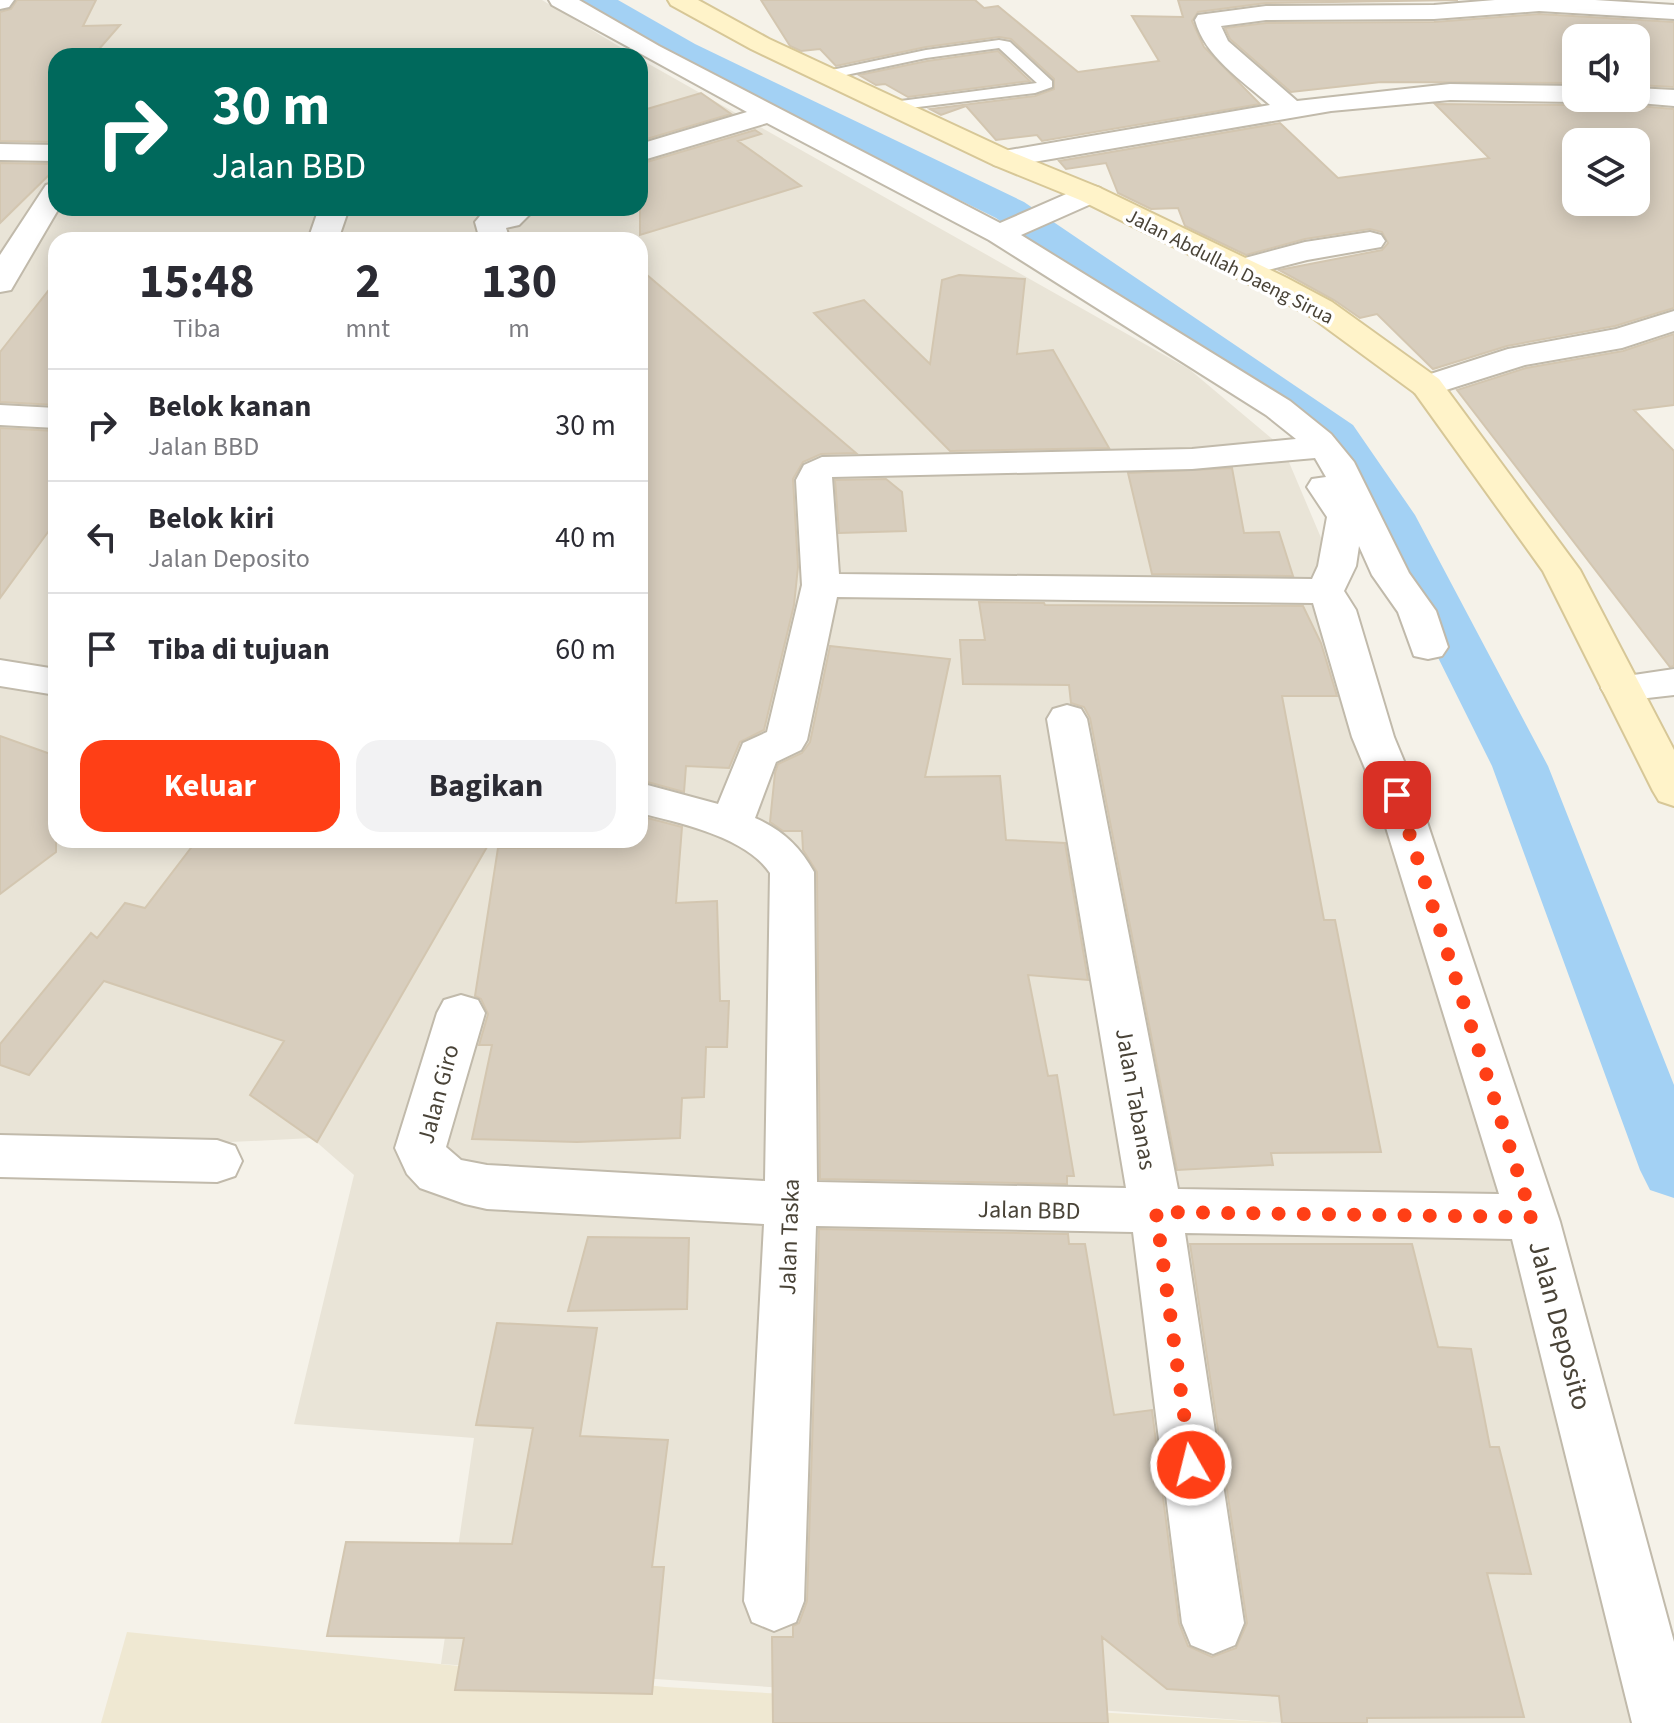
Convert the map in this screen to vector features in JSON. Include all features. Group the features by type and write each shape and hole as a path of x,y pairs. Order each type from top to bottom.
{"main road":[{"name":"Jalan Abdullah Daeng Sirua","path":"680,0 760,44 1080,198 1241,268 1321,309 1427,386 1561,570 1674,791"}],"street":[{"path":"561,0 645,48"},
{"path":"1290,109 1219,46 1212,37 1207,20 1266,13 1434,12 1511,5 1674,12"},
{"path":"648,50 1009,229 1250,389 1314,449 1355,494 1391,575 1417,611 1428,647"},
{"path":"1004,159 1290,109 1450,92 1562,94"},
{"path":"1650,97 1674,98"},
{"path":"648,151 773,113"},
{"path":"0,152 48,153"},
{"path":"1009,229 1080,198"},
{"path":"0,283 48,202"},
{"path":"1241,268 1305,251 1370,241"},
{"path":"1427,386 1519,356 1622,338 1674,320"},
{"path":"0,415 48,418"},
{"path":"1267,427 1314,449 1345,517 1331,601"},
{"path":"648,800 731,826 758,753 786,740 821,585 814,480 816,472 822,467 1192,459 1314,449"},
{"path":"821,585 1331,601 1417,611"},
{"name":"Jalan Deposito","path":"1331,601 1373,737 1397,795 1532,1217 1664,1723"},
{"path":"0,673 48,681"},
{"path":"1621,688 1674,682"},
{"name":"Jalan Tabanas","path":"1067,719 1156,1212 1213,1623"},
{"name":"Jalan Taska","path":"731,826 776,848 792,872 791,1204 774,1601"},
{"name":"Jalan Giro","path":"461,1013 420,1148 427,1165 438,1175 487,1187 527,1189"},
{"path":"0,1156 217,1161"},
{"name":"Jalan BBD","path":"527,1189 791,1204 1532,1217"}],"lane":[{"path":"827,75 926,54 999,44 1005,45 1047,84 1035,89 893,106"}],"shaded area":[{"path":"0,0 542,0 622,48 48,48 48,216 648,216 648,64 1189,369 1283,448 1363,637 1674,1723 1284,1723 441,1664 474,1438 294,1424 354,1175 312,1138 70,1150 0,1145"},
{"path":"127,1632 665,1687 1284,1723 101,1723"}],"building":[{"path":"17,0 96,0 83,26 120,25 100,48 48,48 48,142 0,141 0,12 11,9"},
{"path":"761,0 975,0 984,8 998,6 1078,72 1159,61 1132,16 1183,17 1178,0 1458,0 1266,3 1198,12 1192,21 1204,47 1260,104 1042,141 1037,135 996,140 966,106 941,115 930,109 1035,96 1054,89 1054,79 1011,39 999,37 926,47 836,66 820,49 801,51 790,46"},
{"path":"1539,14 1674,22 1674,87 1650,86 1650,24 1562,24 1562,83 1381,82 1291,92 1230,39 1225,28 1266,23 1434,22"},
{"path":"998,51 1030,81 908,97 885,84 876,85 859,75 927,61"},
{"path":"701,93 731,114 648,139 648,109"},
{"path":"1435,104 1562,105 1562,112 1650,112 1650,107 1674,109 1674,308 1615,326 1507,346 1433,369 1377,314 1360,318 1279,270 1382,250 1388,243 1382,232 1370,229 1305,239 1246,255 1185,226 1178,208 1151,209 1118,193 1106,163 1066,169 1059,161 1280,123 1338,178 1489,158"},
{"path":"755,130 761,134 738,141 801,186 648,233 640,232 640,216 648,216 648,162"},
{"path":"0,163 48,164 48,176 0,223"},
{"path":"959,275 1025,279 1017,354 1053,350 1109,448 950,451 814,313 864,300 930,364 942,280"},
{"path":"648,276 856,453 821,454 803,462 793,479 798,567 794,605 764,730 740,742 729,768 686,766 684,792 648,782"},
{"path":"48,291 48,405 0,402 0,352"},
{"path":"1674,334 1674,405 1634,410 1674,451 1674,666 1670,667 1457,390 1526,368 1623,351"},
{"path":"0,428 48,431 48,532 0,598"},
{"path":"1232,468 1244,533 1279,532 1293,576 1152,574 1128,473"},
{"path":"886,479 902,492 906,531 839,533 835,480"},
{"path":"979,602 1303,606 1321,643 1337,696 1282,696 1324,920 1335,920 1381,1152 1271,1153 1273,1165 1177,1170 1090,718 1084,707 1071,703 1069,685 963,684 960,640 985,640"},
{"path":"830,646 950,659 925,777 1000,776 1006,840 1065,843 1088,980 1028,975 1048,1076 1057,1075 1074,1176 1067,1176 1067,1184 820,1179 817,872 803,850 802,831 783,831 770,822 778,764 802,753 810,742"},
{"path":"0,736 48,753 48,848 56,848 56,852 0,894"},
{"path":"648,818 682,827 676,903 717,901 720,1001 729,1001 727,1047 706,1047 704,1097 682,1098 680,1138 577,1142 472,1139 492,1045 479,1045 488,1014 481,999 475,996 498,848 648,848"},
{"path":"191,848 486,848 317,1142 250,1095 284,1041 104,981 29,1075 0,1065 0,1044 91,933 97,938 125,903 145,908"},
{"path":"819,1229 1068,1234 1069,1244 1085,1244 1114,1415 1152,1410 1179,1623 1188,1646 1212,1657 1236,1648 1247,1623 1190,1244 1412,1244 1438,1347 1471,1349 1490,1447 1499,1447 1531,1574 1487,1573 1524,1717 1367,1718 1367,1723 1282,1723 1279,1696 1167,1689 1102,1637 1108,1723 773,1723 772,1637 793,1637 793,1626 799,1623 807,1601"},
{"path":"588,1237 689,1238 687,1309 568,1311"},
{"path":"497,1323 597,1328 580,1436 668,1440 652,1567 664,1567 652,1694 455,1690 464,1638 327,1636 346,1542 512,1544 533,1428 476,1425"}],"waterway":[{"path":"595,0 683,51 1010,210 1337,435 1391,515 1520,766 1674,1170"}],"route":[{"path":"1191,1465 1156,1212 1532,1217 1397,795"}]}
